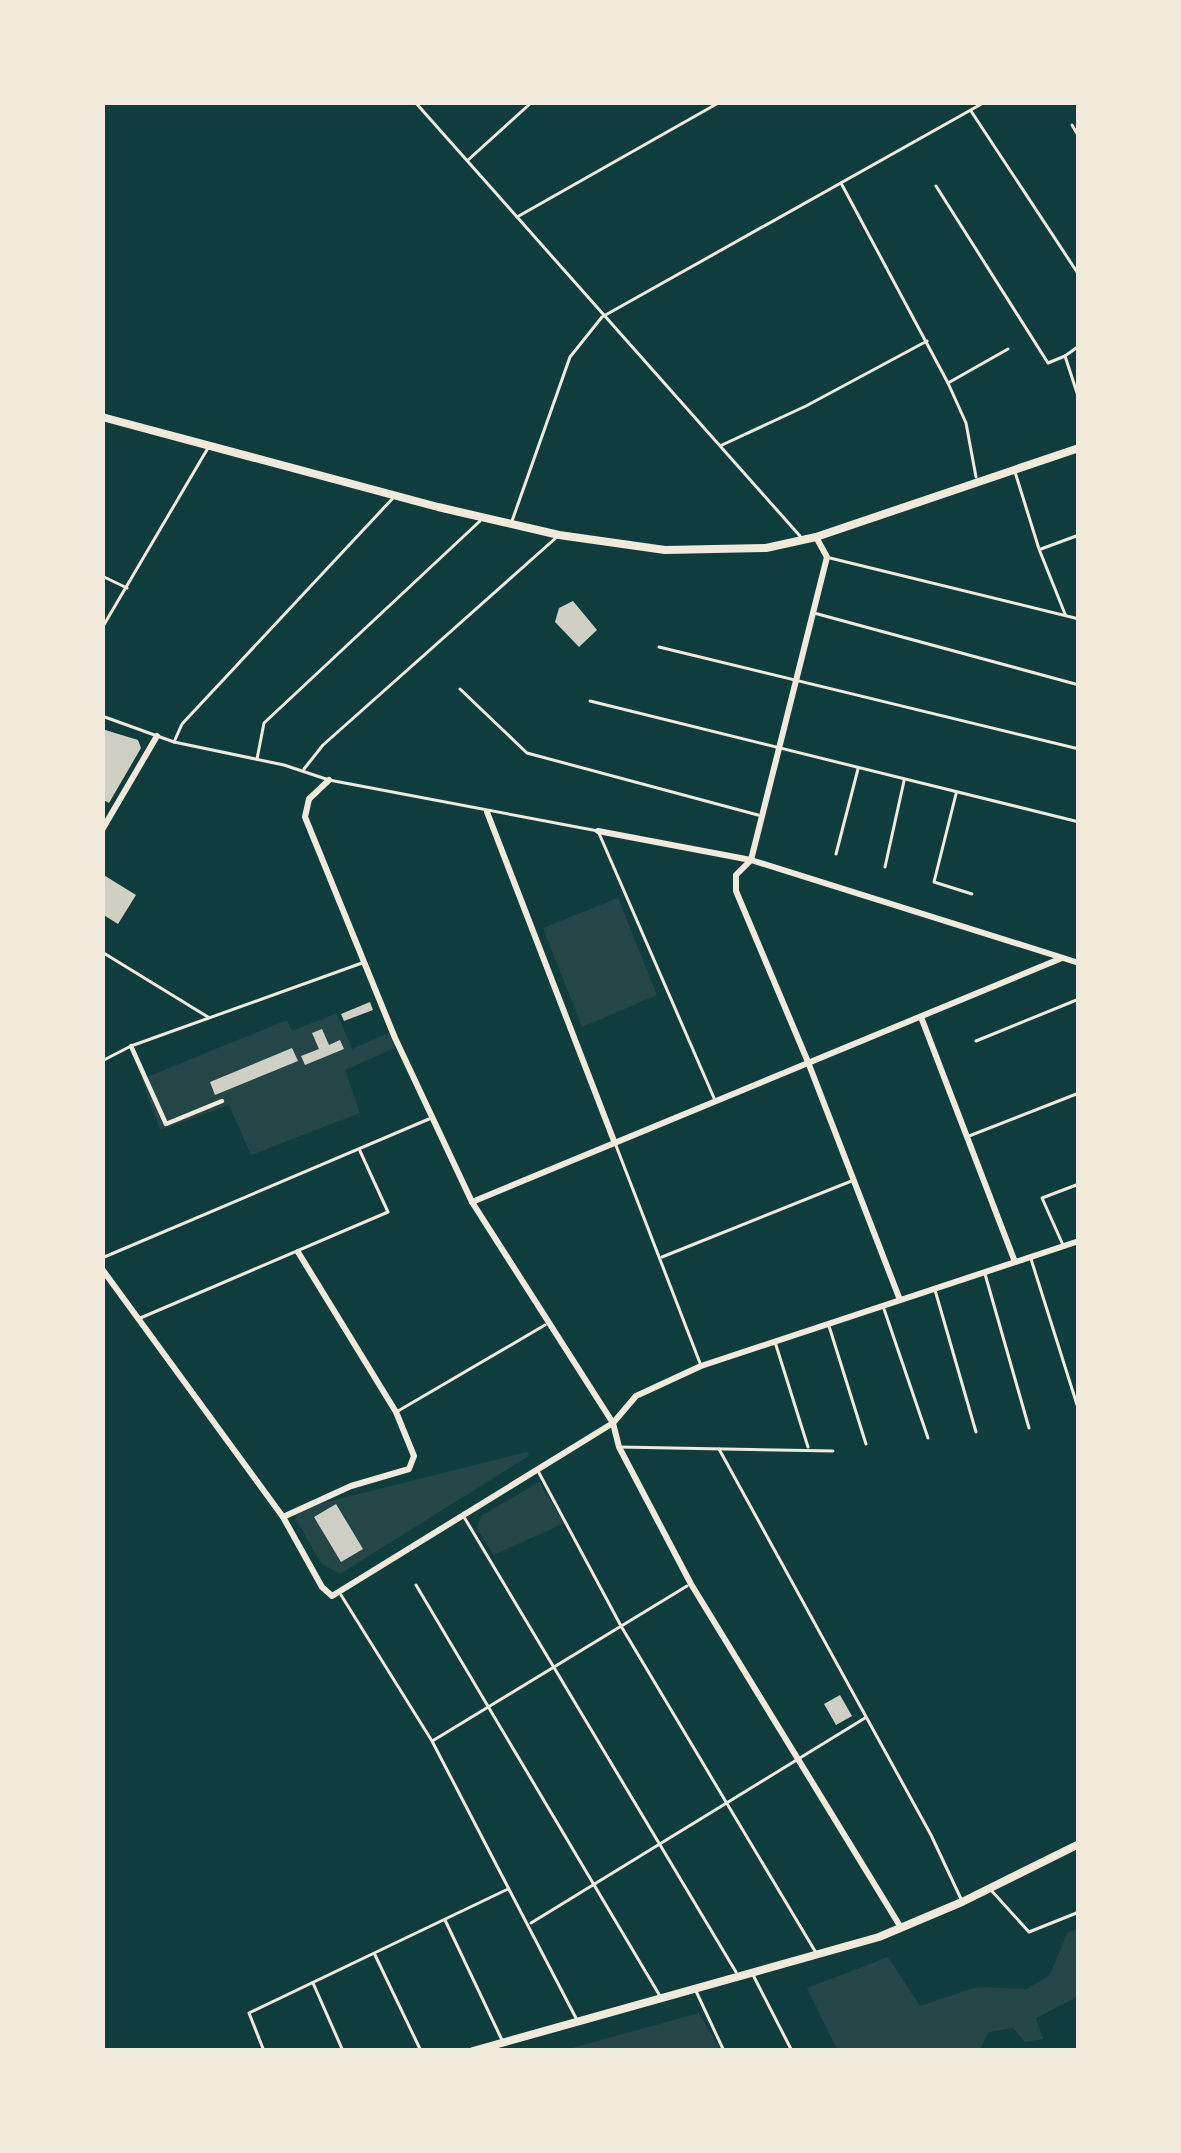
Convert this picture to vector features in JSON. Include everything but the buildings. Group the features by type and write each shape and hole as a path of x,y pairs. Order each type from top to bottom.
{"street":[{"path":"102,417 484,518 664,550 766,548 816,537 1079,448"},
{"path":"816,537 827,557 751,860 736,875 736,891 900,1300"},
{"path":"102,830 157,736"},
{"path":"329,781 309,799 305,817 431,1118 472,1202 613,1424 619,1447 691,1584 900,1926"},
{"path":"487,812 614,1141"},
{"path":"598,831 751,860 1079,963"},
{"path":"472,1202 1062,958"},
{"path":"921,1017 1015,1262"},
{"path":"131,1046 166,1124 222,1101"},
{"path":"102,1269 283,1516 322,1587 332,1596 613,1424 636,1396 775,1340 1079,1241"},
{"path":"283,1516 351,1486 410,1469 414,1456 396,1412 298,1252"},
{"path":"472,2051 879,1937 1079,1844"}],"lane":[{"path":"415,102 803,539"},
{"path":"515,218 720,102"},
{"path":"511,524 570,357 602,317 985,102"},
{"path":"468,160 530,103"},
{"path":"970,109 1079,275"},
{"path":"1072,125 1079,136"},
{"path":"840,181 948,383 966,423 977,483"},
{"path":"936,186 1048,363 1079,346"},
{"path":"720,446 928,340"},
{"path":"948,383 1008,350"},
{"path":"1065,356 1079,399"},
{"path":"102,628 210,445"},
{"path":"1015,472 1066,616"},
{"path":"174,742 182,724 395,495"},
{"path":"257,761 264,723 484,518"},
{"path":"302,771 322,745 560,535"},
{"path":"1039,549 1079,535"},
{"path":"827,557 1079,620"},
{"path":"102,576 127,588"},
{"path":"812,613 1079,685"},
{"path":"658,647 1079,749"},
{"path":"460,689 527,753 760,816"},
{"path":"590,700 1079,821"},
{"path":"102,716 174,742 329,781 598,831 714,1100"},
{"path":"836,854 859,768"},
{"path":"885,867 904,780"},
{"path":"956,792 934,882 972,894"},
{"path":"102,952 208,1017"},
{"path":"102,1061 131,1046 364,962"},
{"path":"976,1041 1079,999"},
{"path":"969,1136 1079,1093"},
{"path":"102,1258 431,1118"},
{"path":"614,1141 701,1366"},
{"path":"136,1319 388,1212 359,1148"},
{"path":"659,1259 855,1179"},
{"path":"1063,1246 1042,1198 1079,1184"},
{"path":"1030,1257 1079,1411"},
{"path":"985,1273 1029,1428"},
{"path":"935,1290 976,1432"},
{"path":"882,1306 928,1438"},
{"path":"396,1412 547,1323"},
{"path":"828,1324 866,1444"},
{"path":"775,1340 808,1449"},
{"path":"619,1447 833,1451"},
{"path":"719,1449 931,1835 962,1902"},
{"path":"537,1470 724,1803 817,1954"},
{"path":"463,1515 738,1975"},
{"path":"432,1741 691,1584"},
{"path":"416,1586 661,1997"},
{"path":"340,1594 432,1741 578,2023"},
{"path":"529,1924 866,1718"},
{"path":"263,2051 249,2013 509,1888"},
{"path":"989,1888 1028,1933 1079,1912"},
{"path":"445,1920 503,2042"},
{"path":"375,1954 421,2051"},
{"path":"751,1971 792,2051"},
{"path":"313,1983 343,2051"},
{"path":"694,1988 724,2051"}],"shaded area":[{"path":"618,898 657,995 582,1027 543,928"},
{"path":"337,1013 352,1049 389,1033 395,1048 345,1070 360,1113 251,1155 229,1105 160,1130 142,1079 287,1020 292,1031"},
{"path":"527,1452 529,1456 340,1574 321,1563 295,1518 303,1508"},
{"path":"539,1482 564,1523 494,1555 477,1529 481,1516"},
{"path":"1079,1928 1079,1996 1036,2018 1043,2039 1025,2042 1013,2028 989,2032 979,2051 838,2051 807,1988 888,1957 920,2006 977,1987 1027,1989 1050,1975 1067,1933"},
{"path":"699,2013 721,2051 561,2051"}]}
